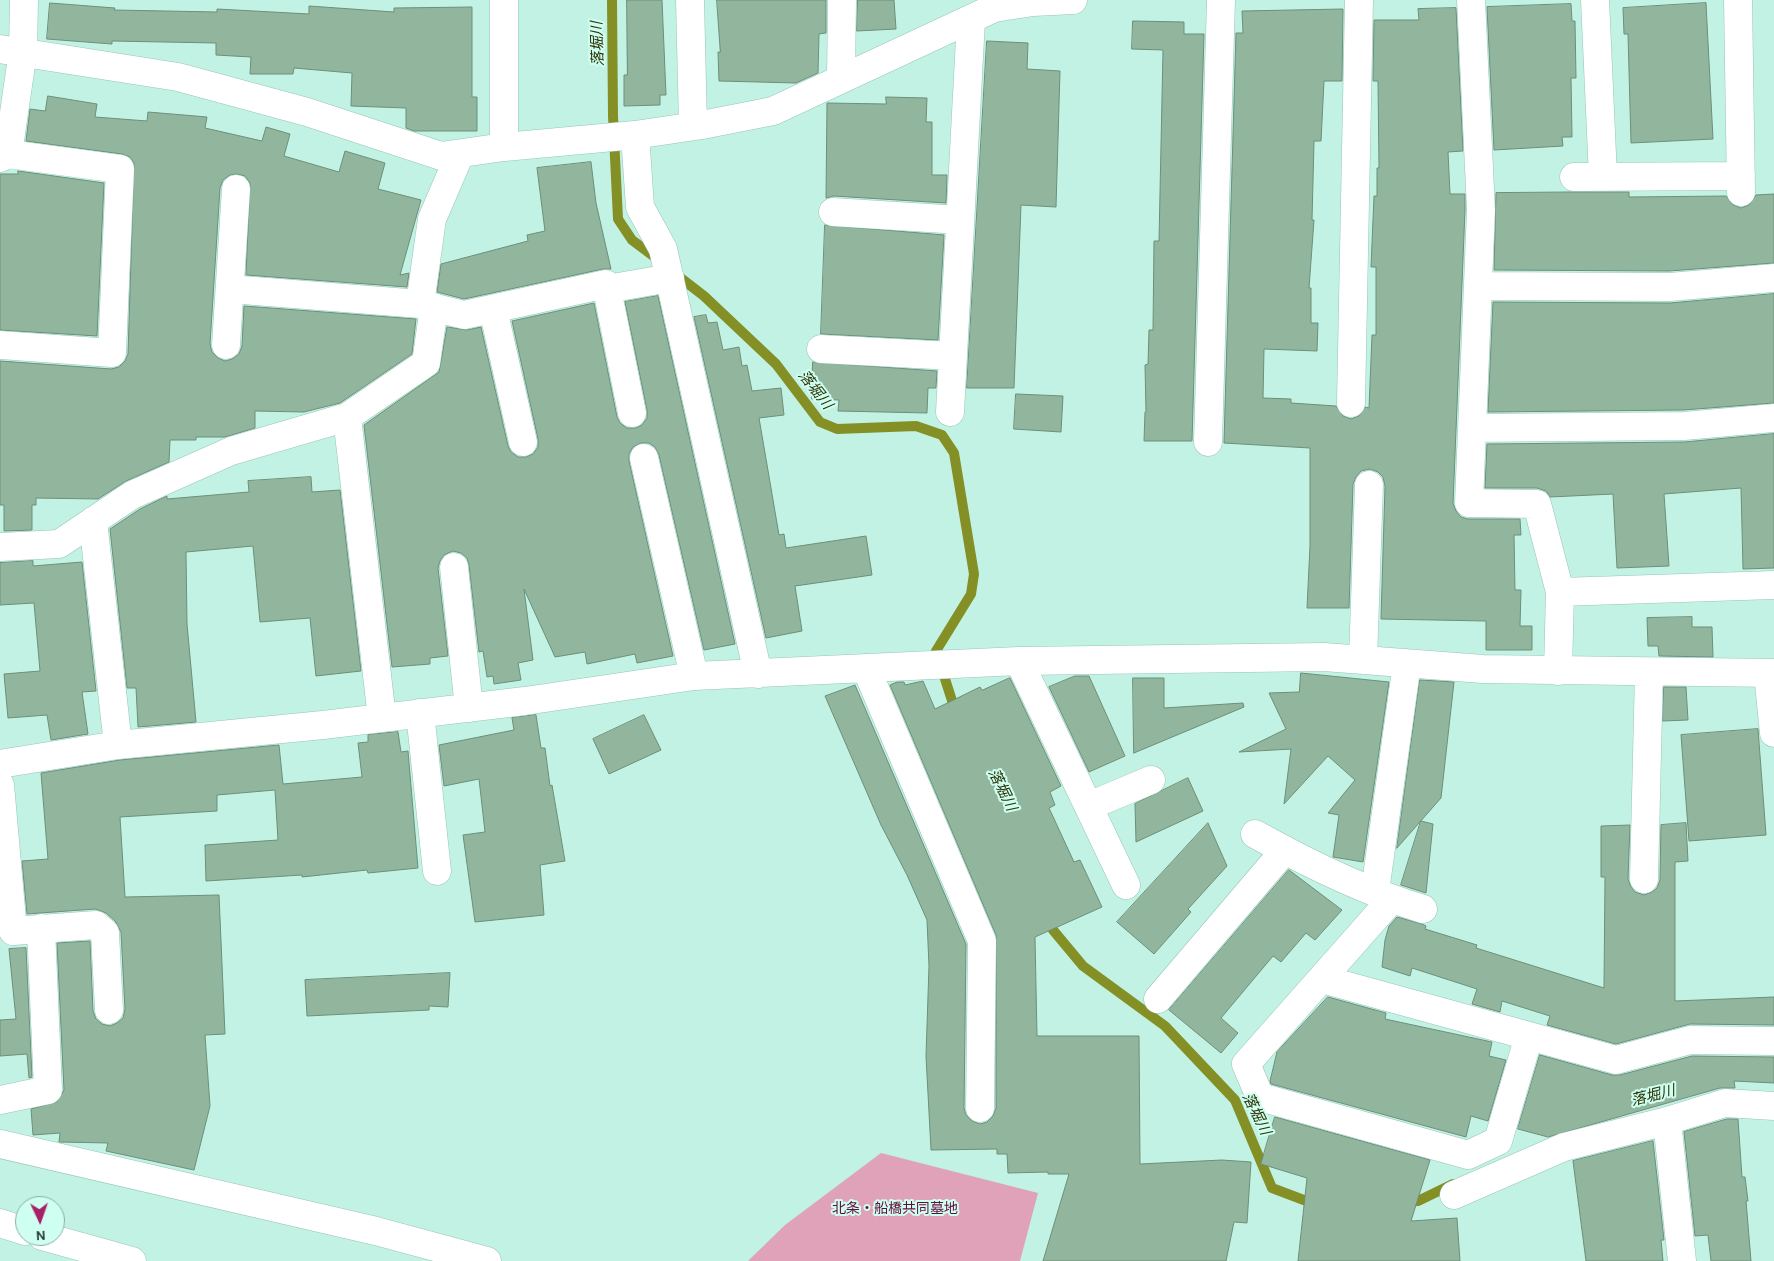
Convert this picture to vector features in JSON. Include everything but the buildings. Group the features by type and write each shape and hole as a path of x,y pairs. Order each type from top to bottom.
{"street":[{"path":"0,346 112,353 120,169 4,156 12,50 24,0"},
{"path":"504,0 504,147"},
{"path":"690,0 692,126"},
{"path":"841,79 842,0"},
{"path":"12,50 178,77 307,112 441,156 504,147 621,136 692,126 773,111 994,8 1033,2 1073,0"},
{"path":"1208,442 1220,0"},
{"path":"1351,403 1359,0"},
{"path":"1471,0 1481,210 1480,286 1469,504 1537,504 1560,592 1558,671"},
{"path":"1595,0 1603,177"},
{"path":"1574,177 1741,184 1738,0"},
{"path":"950,412 971,20"},
{"path":"621,136 640,207 667,267 758,674"},
{"path":"0,547 59,544 132,494 231,451 347,417 426,363 432,219 460,154"},
{"path":"226,345 236,189"},
{"path":"833,212 960,220"},
{"path":"607,289 667,267"},
{"path":"1480,286 1670,288 1774,278"},
{"path":"230,289 427,306 464,315 606,284 632,413"},
{"path":"493,309 523,442"},
{"path":"821,349 953,356"},
{"path":"347,417 382,718"},
{"path":"1474,428 1684,426 1774,418"},
{"path":"644,458 694,676"},
{"path":"1363,660 1369,485"},
{"path":"94,521 118,744"},
{"path":"454,567 469,708"},
{"path":"1560,592 1774,585"},
{"path":"0,764 118,744 469,708 694,676 1019,661 1324,656 1483,669 1771,673 1774,733"},
{"path":"1019,661 1126,885"},
{"path":"1407,663 1383,896 1322,978 1246,1064 1260,1097 1468,1155 1498,1141 1529,1036"},
{"path":"866,668 982,941 980,1108"},
{"path":"1644,879 1649,672"},
{"path":"420,713 437,871"},
{"path":"1088,806 1151,780"},
{"path":"0,785 5,907 13,931 96,925 106,933 109,1010"},
{"path":"1255,834 1383,896 1423,909"},
{"path":"1158,999 1285,850"},
{"path":"0,1100 48,1090 41,928"},
{"path":"1322,978 1616,1060 1690,1040 1774,1041"},
{"path":"1454,1194 1564,1147 1667,1121 1725,1103 1774,1106"},
{"path":"1667,1121 1682,1261"},
{"path":"0,1144 376,1231 488,1261"},
{"path":"0,1223 15,1228"},
{"path":"65,1242 132,1261"}],"green space":[{"name":"北条・船橋共同墓地","path":"881,1153 1038,1193 1020,1261 748,1261 785,1225"}],"waterway":[{"name":"落堀川","path":"612,0 613,116 618,219 632,240 660,261"},
{"name":"落堀川","path":"673,272 704,296 776,364 820,422 837,429 916,426 942,435 954,453 974,574 971,594 936,651 956,713"},
{"name":"落堀川","path":"1047,918 1053,930 1083,966 1165,1026 1235,1100 1272,1188 1317,1205"},
{"name":"落堀川","path":"1404,1202 1418,1201 1453,1184"}]}
